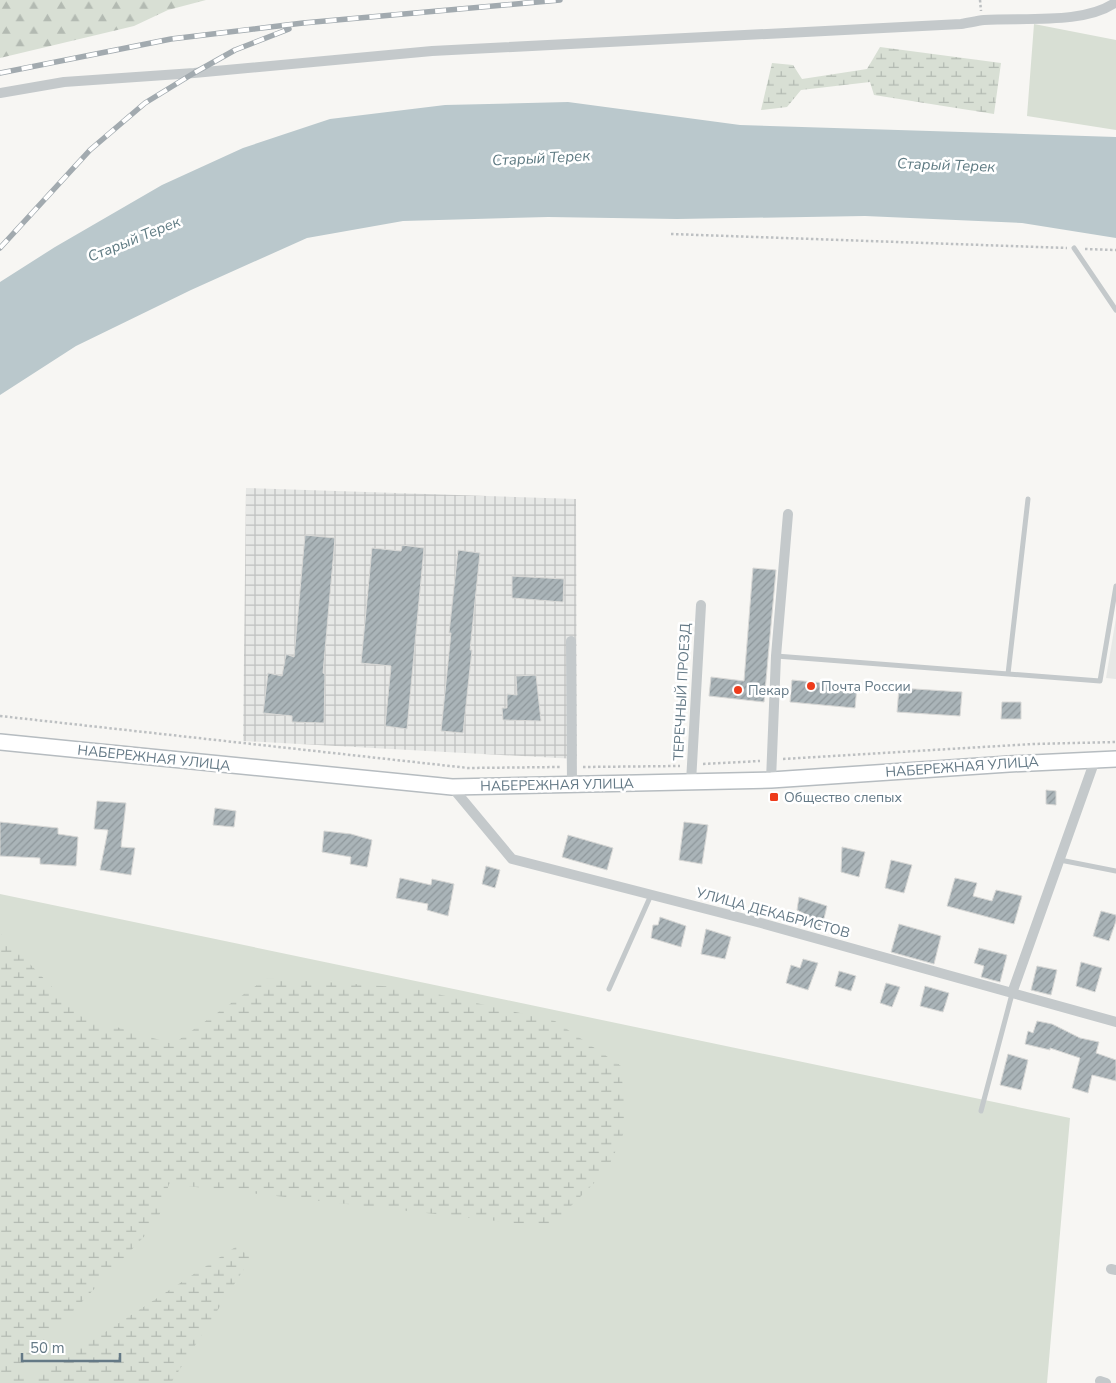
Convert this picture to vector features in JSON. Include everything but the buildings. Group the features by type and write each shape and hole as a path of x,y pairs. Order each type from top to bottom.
{"main road":[{"name":"НАБЕРЕЖНАЯ УЛИЦА","path":"0,742 452,787 771,780 1008,764 1116,759"}],"street":[{"path":"0,93 64,82 194,73 432,50 961,24 982,20 1060,19 1106,9 1116,2"},
{"path":"771,780 776,656 788,514"},
{"name":"ТЕРЕЧНЫЙ ПРОЕЗД","path":"691,782 701,605"},
{"path":"571,641 572,784"},
{"path":"1012,993 1095,760"},
{"name":"УЛИЦА ДЕКАБРИСТОВ","path":"452,787 512,859 760,923 1116,1022"}],"lane":[{"path":"1074,248 1116,310"},
{"path":"1008,674 1028,498"},
{"path":"776,656 1100,681 1116,586"},
{"path":"1060,860 1116,872"},
{"path":"610,989 651,894"},
{"path":"981,1111 1012,993"}],"path":[{"path":"672,234 1116,250"},
{"path":"0,716 468,768 565,767"},
{"path":"698,765 1033,744 1116,742"},
{"path":"575,767 689,765"}],"shaded area":[{"path":"246,488 576,499 577,759 243,741"},
{"path":"1116,618 1116,679 1106,678"}],"green space":[{"path":"0,0 206,0 168,10 134,26 0,58"},
{"path":"1034,24 1116,40 1116,130 1027,116"},
{"path":"880,47 1001,63 994,114 874,95 870,82 801,90 787,107 761,110 772,63 793,65 802,79 867,69"},
{"path":"0,894 1070,1118 1047,1383 0,1383"},
{"path":"0,933 80,1016 173,1044 267,978 411,988 555,1021 621,1066 626,1128 607,1170 550,1227 169,1184 157,1223 18,1369 33,1379 237,1246 251,1258 171,1383 0,1383"}],"water":[{"name":"Старый Терек","path":"568,102 740,125 1116,137 1116,238 1022,223 865,216 677,219 548,217 403,221 307,238 191,290 76,346 0,395 0,282 55,247 162,185 243,148 330,119 445,105"}],"railway":[{"path":"0,73 171,39 303,23 560,0"},
{"path":"0,248 90,150 145,103 235,50 289,29"}],"place":[{"name":"Почта России","path":"811,686"},
{"name":"Пекар","path":"738,690"},
{"name":"Общество слепых","path":"774,797"}]}
